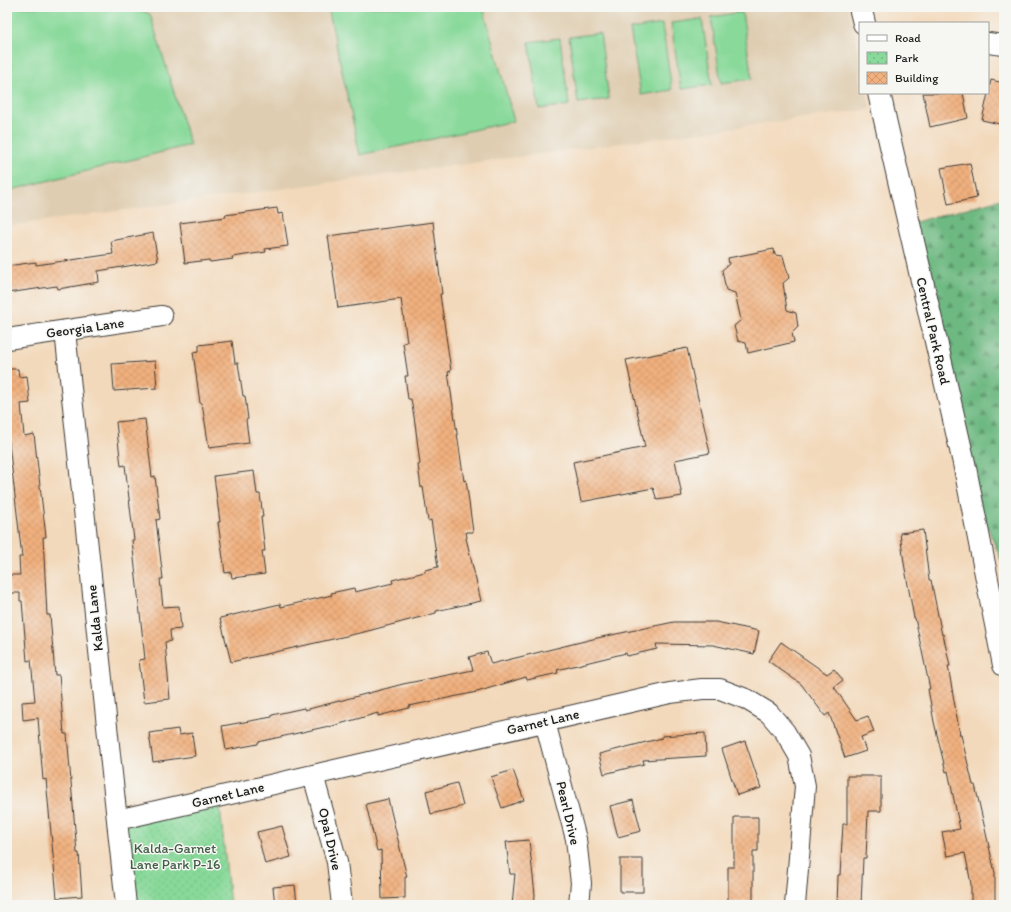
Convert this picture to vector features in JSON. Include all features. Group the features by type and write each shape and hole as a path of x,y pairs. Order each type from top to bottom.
{"street":[{"path":"860,7 864,22"},
{"path":"989,44 1004,45"},
{"name":"Central Park Road","path":"880,94 964,463 1004,665"},
{"name":"Georgia Lane","path":"7,338 65,331 162,316"},
{"name":"Kalda Lane","path":"65,331 126,905"},
{"name":"Central Park Road","path":"984,569 1004,620"},
{"name":"Garnet Lane","path":"117,820 670,693 702,689 720,690 746,700 769,713 785,732 799,756 805,786 795,905"},
{"name":"Pearl Drive","path":"545,722 576,839 581,883 579,905"},
{"name":"Opal Drive","path":"314,775 337,862 342,905"}],"shaded area":[{"path":"7,7 848,7 859,55 859,94 867,94 871,109 7,226"}],"green space":[{"path":"7,7 132,7 150,14 190,145 7,191"},
{"path":"328,7 483,7 514,121 360,155"},
{"path":"742,12 752,79 721,83 711,17"},
{"path":"702,19 712,85 681,89 671,23"},
{"path":"662,24 672,90 641,95 630,29"},
{"path":"600,33 609,99 578,103 569,37"},
{"path":"560,38 569,105 539,109 529,42"},
{"path":"1004,198 1004,567 979,507 912,223"},
{"name":"Kalda-Garnet Lane Park P-16","path":"219,797 230,905 126,905 117,820"}],"building":[{"path":"991,80 1004,83 1004,125 982,120"},
{"path":"923,94 963,94 968,118 930,127"},
{"path":"970,163 977,198 948,204 941,168"},
{"path":"277,208 278,214 283,213 288,246 265,249 266,252 232,257 233,259 185,263 180,223"},
{"path":"433,222 442,294 440,294 451,371 448,372 473,532 466,532 466,538 481,601 436,611 436,613 364,632 231,662 220,618 280,604 281,607 332,595 331,593 354,588 355,592 393,583 392,580 425,572 425,570 438,567 431,520 428,521 423,487 421,488 418,465 420,464 411,399 408,399 405,376 408,376 403,343 407,342 401,299 338,308 328,236"},
{"path":"153,233 158,261 98,271 99,282 58,289 57,286 7,293 7,266 36,262 36,265 113,254 111,241"},
{"path":"774,249 775,255 783,256 789,278 783,283 787,310 796,313 798,327 792,333 794,342 748,353 746,343 738,341 734,326 741,320 735,293 726,290 722,270 729,264 728,258"},
{"path":"232,341 235,363 238,363 243,396 245,396 249,443 209,448 202,403 200,403 193,352 199,351 199,345"},
{"path":"687,348 710,453 675,460 682,496 657,500 653,488 581,502 573,462 645,447 626,360"},
{"path":"155,361 157,388 114,391 112,364"},
{"path":"7,369 18,369 19,377 27,376 30,403 21,404 24,436 34,434 46,537 43,537 47,615 50,615 55,675 59,675 64,734 67,734 82,896 57,898 46,779 43,780 38,718 23,720 22,702 35,701 31,660 27,661 22,601 20,601 20,593 10,593 9,575 20,575 19,557 22,557 7,426"},
{"path":"145,419 152,477 155,476 160,519 156,520 163,579 160,579 163,607 179,606 181,629 170,630 171,641 165,642 170,699 144,702 139,660 145,659 132,540 134,540 125,465 121,466 116,422"},
{"path":"254,471 257,494 260,494 263,517 261,517 265,551 262,551 265,574 232,578 231,572 225,573 218,522 220,522 214,476"},
{"path":"923,530 929,580 931,580 950,666 948,666 960,735 973,785 975,785 995,873 995,905 971,905 971,884 965,853 947,856 942,832 960,829 948,771 946,772 934,722 928,689 930,689 914,618 900,533"},
{"path":"674,622 716,622 759,631 754,654 713,645 656,644 657,649 627,656 626,653 557,670 558,673 527,680 526,677 477,692 409,706 409,708 378,716 378,713 329,727 226,750 222,726 272,717 272,715 304,708 305,710 403,684 473,670 469,657 487,652 491,664 597,638"},
{"path":"781,642 827,674 834,669 843,680 834,687 857,720 868,716 874,732 861,737 866,751 845,758 829,713 825,716 801,684 768,661"},
{"path":"178,729 179,735 192,733 195,756 153,762 149,733"},
{"path":"705,733 706,756 643,760 644,764 604,774 599,754 662,738 662,736"},
{"path":"745,741 761,788 737,795 722,749"},
{"path":"513,770 524,800 502,808 491,777"},
{"path":"847,776 881,776 881,811 868,811 866,858 863,858 861,905 837,905 838,875 840,875 843,824 847,824"},
{"path":"457,783 463,806 431,814 426,791"},
{"path":"388,799 407,877 405,877 405,898 382,899 381,850 377,851 366,804"},
{"path":"633,800 641,831 618,837 610,806"},
{"path":"734,817 758,817 758,851 753,851 753,901 728,901 728,867 734,867"},
{"path":"282,826 291,857 265,864 257,832"},
{"path":"529,840 535,895 534,905 512,905 515,874 510,874 506,842"},
{"path":"620,859 643,859 643,892 620,892"},
{"path":"295,885 297,905 275,905 273,887"}]}
